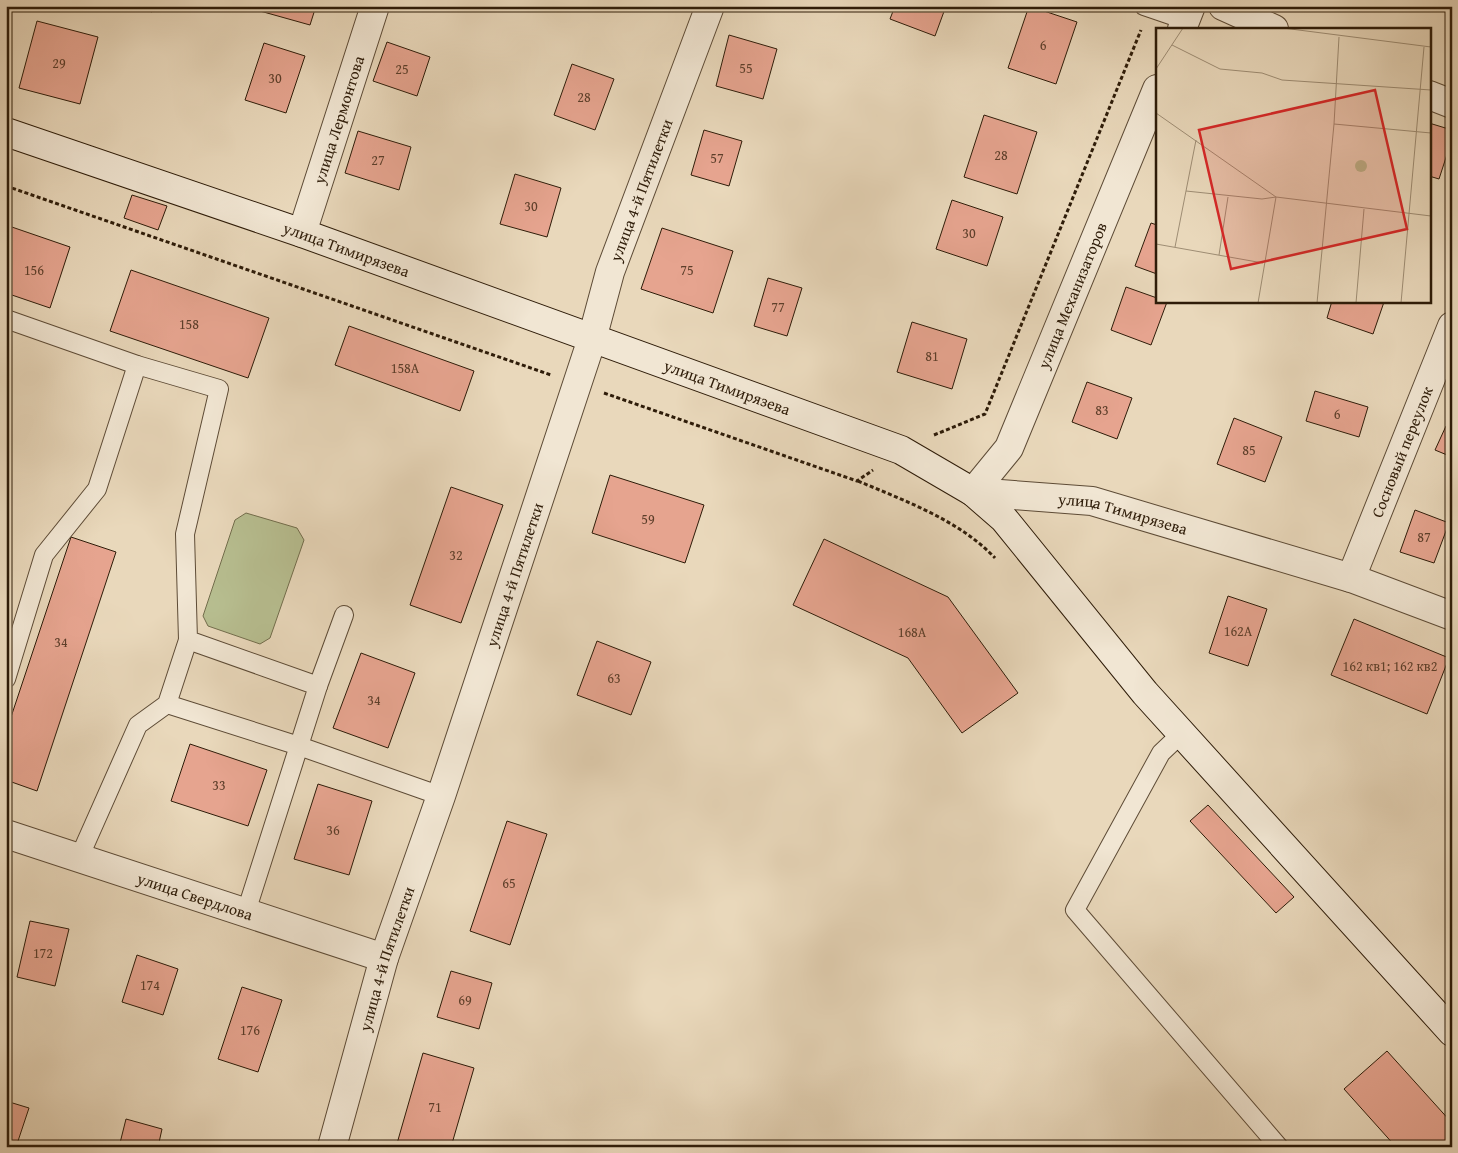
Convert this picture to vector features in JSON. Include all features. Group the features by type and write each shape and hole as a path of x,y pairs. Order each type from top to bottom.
{"street":[{"name":"улица Лермонтова","path":"302,233 375,6"},
{"name":"улица 4-й Пятилетки","path":"332,1147 384,958 592,339 610,272 710,6"},
{"path":"1223,6 1272,28"},
{"name":"улица Механизаторов","path":"973,492 1009,448 1156,91"},
{"path":"1430,95 1452,104"},
{"name":"улица Тимирязева","path":"6,132 302,233 901,450 973,492 1092,501 1350,578 1452,616"},
{"name":"Сосновый переулок","path":"1350,578 1452,326"},
{"path":"973,492 1004,519 1145,693 1452,1032"},
{"name":"улица Свердлова","path":"6,834 384,958"}],"lane":[{"path":"1147,7 1186,18"},
{"path":"6,319 137,365 219,389 185,534 188,640 167,704 138,725 79,858"},
{"path":"6,679 44,555 97,489 137,365"},
{"path":"246,912 318,686 344,615"},
{"path":"188,640 318,686"},
{"path":"167,704 299,746 440,796"},
{"path":"1181,734 1161,753 1075,910 1279,1147"}],"path":[{"path":"857,481 901,450 984,414 1147,7"},
{"path":"6,186 857,481 932,513 985,547 999,562"}],"green space":[{"path":"246,513 297,528 304,540 270,638 260,644 208,626 203,616 235,520"}],"building":[{"path":"133,6 154,6 152,12"},
{"path":"262,6 316,6 310,25 260,11"},
{"path":"895,6 946,6 935,36 890,19"},
{"path":"1029,6 1077,22 1056,84 1008,68"},
{"path":"37,21 98,37 80,104 19,88"},
{"path":"729,35 777,49 763,99 716,86"},
{"path":"387,42 430,57 417,96 373,81"},
{"path":"264,43 305,56 286,113 245,100"},
{"path":"572,64 614,79 595,130 554,115"},
{"path":"984,115 1037,132 1017,194 964,177"},
{"path":"1430,123 1452,130 1452,139 1439,179 1430,176"},
{"path":"704,130 742,141 729,186 691,175"},
{"path":"358,131 411,147 399,190 345,173"},
{"path":"515,174 561,188 547,237 500,224"},
{"path":"132,195 167,206 158,230 124,218"},
{"path":"952,200 1003,217 987,266 936,249"},
{"path":"1151,223 1156,225 1156,274 1135,266"},
{"path":"6,225 70,247 50,308 6,293"},
{"path":"662,228 733,251 713,313 641,289"},
{"path":"131,270 269,318 248,378 110,331"},
{"path":"768,278 802,288 787,336 754,326"},
{"path":"1126,287 1156,298 1156,302 1167,302 1151,345 1111,330"},
{"path":"1332,302 1384,302 1373,334 1327,318"},
{"path":"912,322 967,339 952,389 897,372"},
{"path":"349,326 474,371 460,411 335,365"},
{"path":"1087,382 1132,398 1117,439 1072,422"},
{"path":"1315,391 1368,407 1359,437 1306,421"},
{"path":"1234,418 1282,437 1265,482 1217,464"},
{"path":"1446,426 1452,429 1452,457 1435,450"},
{"path":"610,475 704,505 685,563 592,533"},
{"path":"451,487 503,505 461,623 410,605"},
{"path":"1415,510 1449,523 1434,563 1400,552"},
{"path":"71,537 116,552 37,791 6,780 6,732"},
{"path":"824,539 948,597 1018,693 962,733 908,658 793,605"},
{"path":"1228,596 1267,609 1248,666 1209,653"},
{"path":"1354,619 1449,658 1427,714 1331,675"},
{"path":"597,641 651,662 631,715 577,695"},
{"path":"361,653 415,673 388,748 333,728"},
{"path":"190,744 267,770 248,826 171,801"},
{"path":"318,784 372,801 349,875 294,859"},
{"path":"1208,805 1294,897 1276,913 1190,821"},
{"path":"507,821 547,834 510,945 470,931"},
{"path":"30,921 69,929 55,986 17,977"},
{"path":"137,955 178,969 163,1015 122,1002"},
{"path":"451,971 492,983 479,1029 437,1017"},
{"path":"242,987 282,1000 258,1072 218,1059"},
{"path":"1387,1051 1452,1123 1452,1147 1396,1147 1344,1089"},
{"path":"423,1053 474,1068 451,1147 396,1147"},
{"path":"6,1101 29,1108 16,1147 6,1147"},
{"path":"126,1119 162,1129 158,1147 119,1147"}]}
